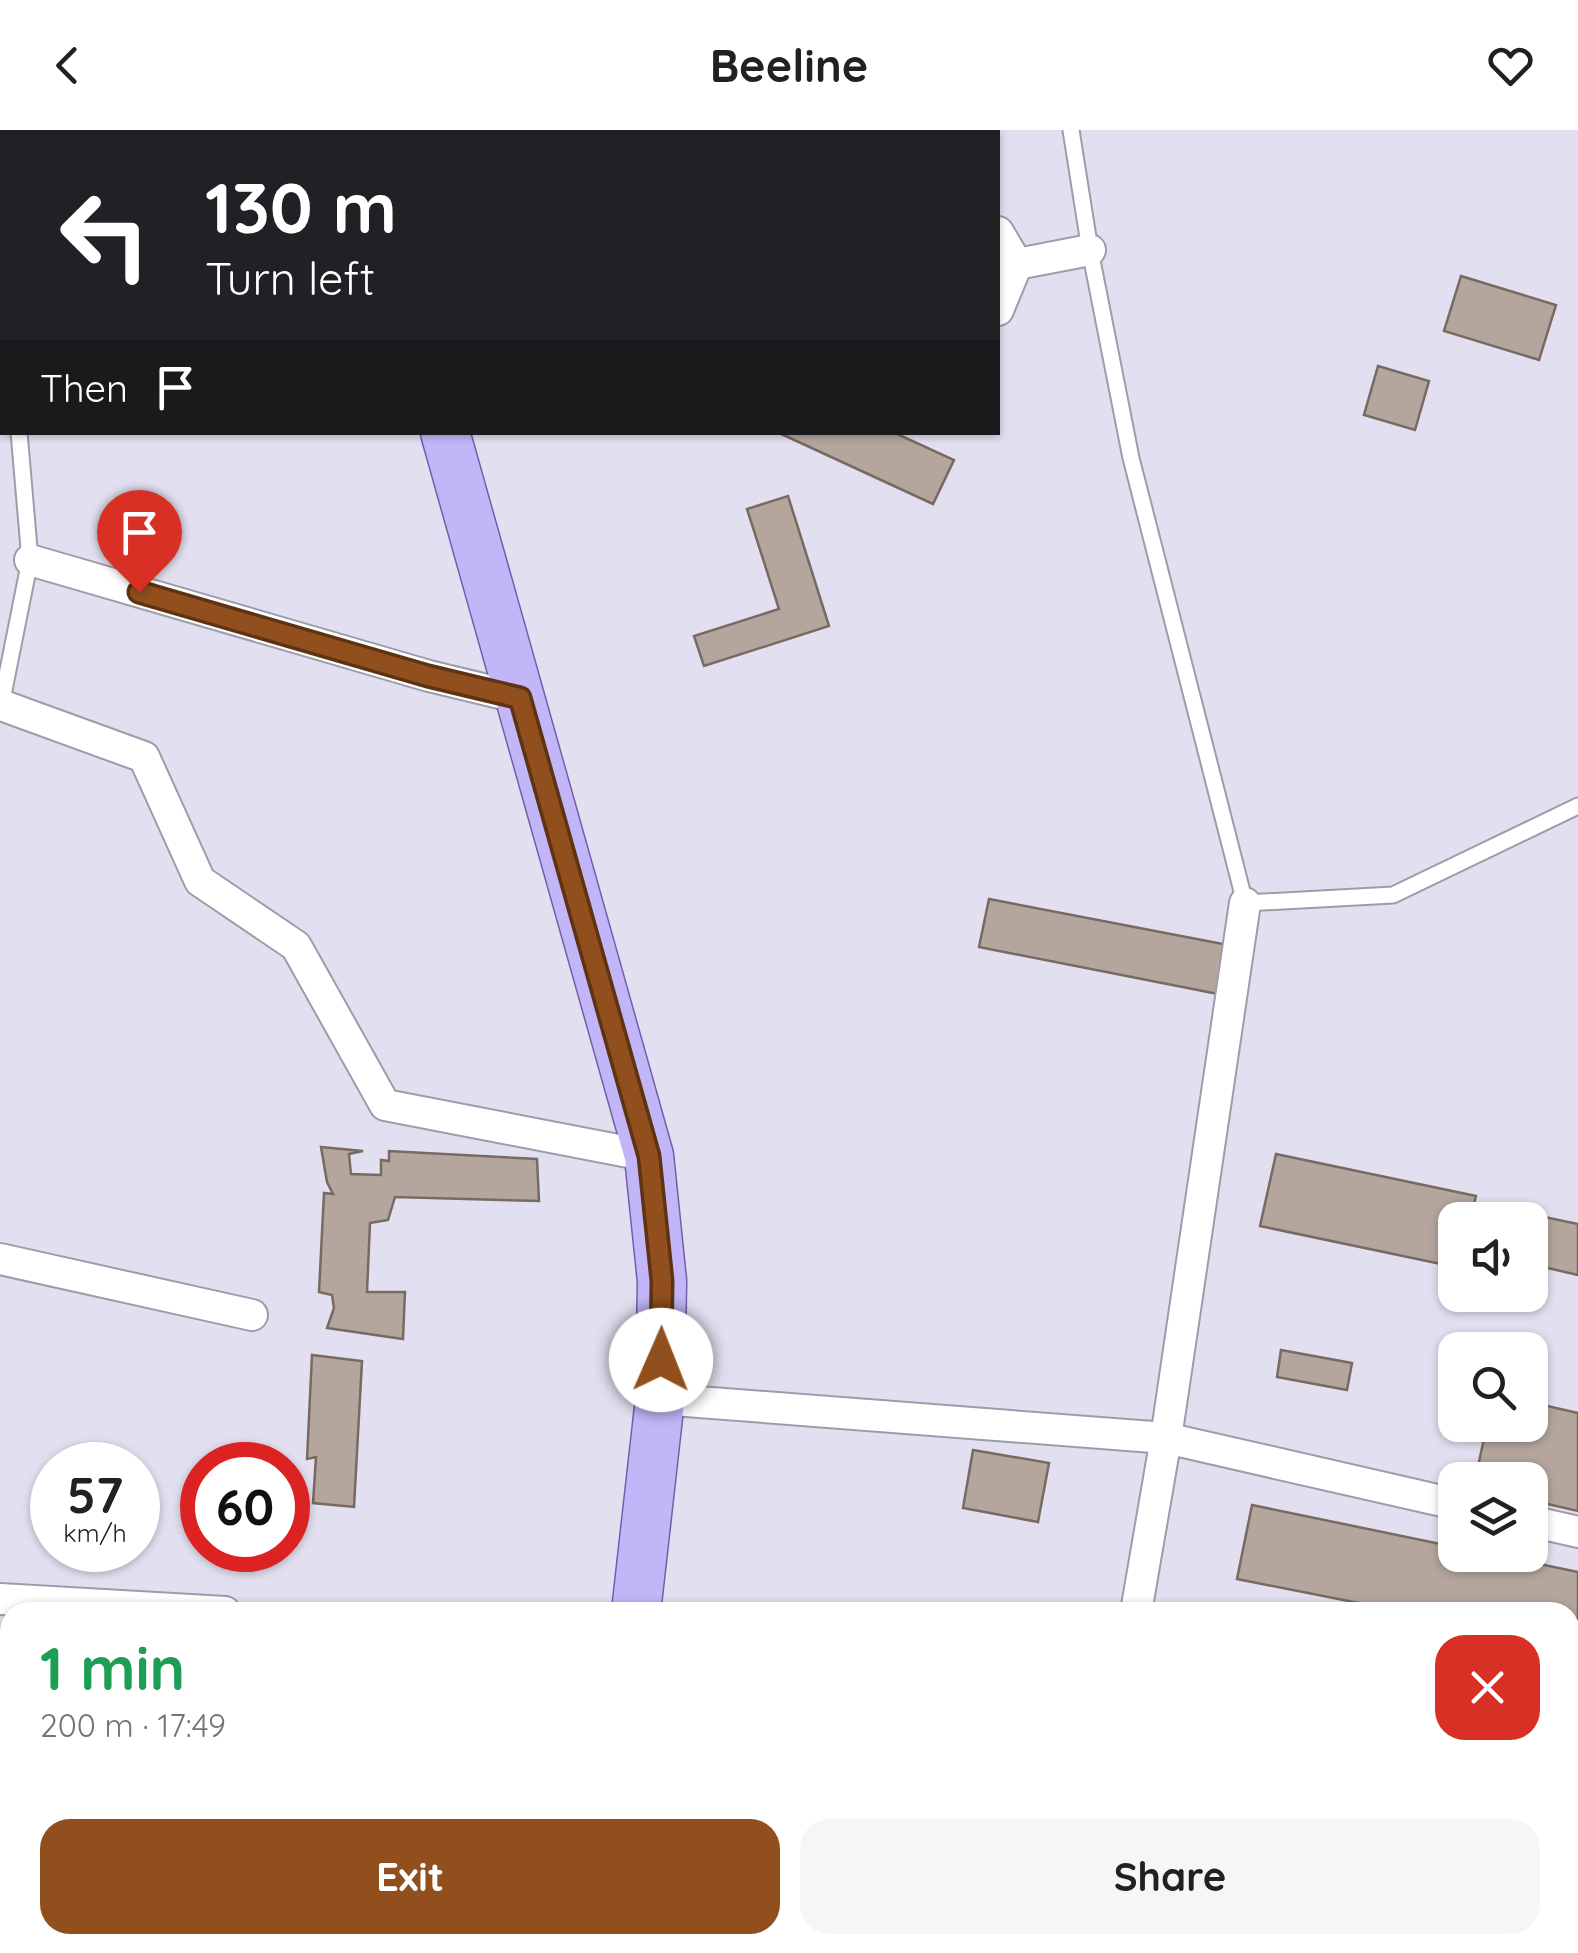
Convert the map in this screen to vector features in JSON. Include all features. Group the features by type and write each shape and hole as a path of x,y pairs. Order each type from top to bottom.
{"main road":[{"path":"446,435 649,1156 662,1281 660,1399 637,1602"}],"street":[{"path":"1000,235 1017,264"},
{"path":"1017,264 1090,250"},
{"path":"1000,305 1017,264"},
{"path":"30,560 428,676 520,698"},
{"path":"1,708 144,757 200,881 296,946 386,1105 649,1156"},
{"path":"1138,1602 1166,1438 1245,904"},
{"path":"0,1259 252,1315"},
{"path":"660,1399 1166,1438 1438,1500"},
{"path":"1548,1525 1578,1532"},
{"path":"0,1599 52,1602"}],"lane":[{"path":"1071,130 1131,458 1245,904 1392,895 1578,806"},
{"path":"1,708 30,560 19,435"}],"building":[{"path":"1461,276 1556,305 1539,360 1444,331"},
{"path":"1378,366 1429,381 1415,430 1364,415"},
{"path":"784,435 900,435 954,460 933,504"},
{"path":"788,496 829,626 704,666 694,636 779,609 747,509"},
{"path":"989,899 1228,945 1218,994 979,947"},
{"path":"321,1147 363,1151 349,1154 351,1174 381,1175 381,1160 389,1161 389,1151 537,1159 539,1201 395,1197 388,1220 370,1223 367,1292 405,1292 403,1339 327,1328 334,1308 332,1295 319,1292 324,1193 333,1194"},
{"path":"1276,1154 1476,1196 1474,1202 1438,1202 1438,1263 1260,1226"},
{"path":"1548,1218 1578,1224 1578,1275 1548,1268"},
{"path":"1281,1350 1352,1363 1347,1390 1277,1377"},
{"path":"312,1355 362,1361 354,1507 313,1503 316,1457 310,1458"},
{"path":"1548,1406 1578,1413 1578,1511 1548,1504 1548,1462 1479,1462 1483,1442 1548,1442"},
{"path":"973,1450 1049,1463 1038,1522 963,1508"},
{"path":"1252,1505 1438,1543 1438,1572 1548,1572 1548,1566 1578,1572 1578,1602 1353,1602 1237,1579"}],"route":[{"path":"139,592 428,676 520,698 649,1156 662,1281 661,1360"}]}
